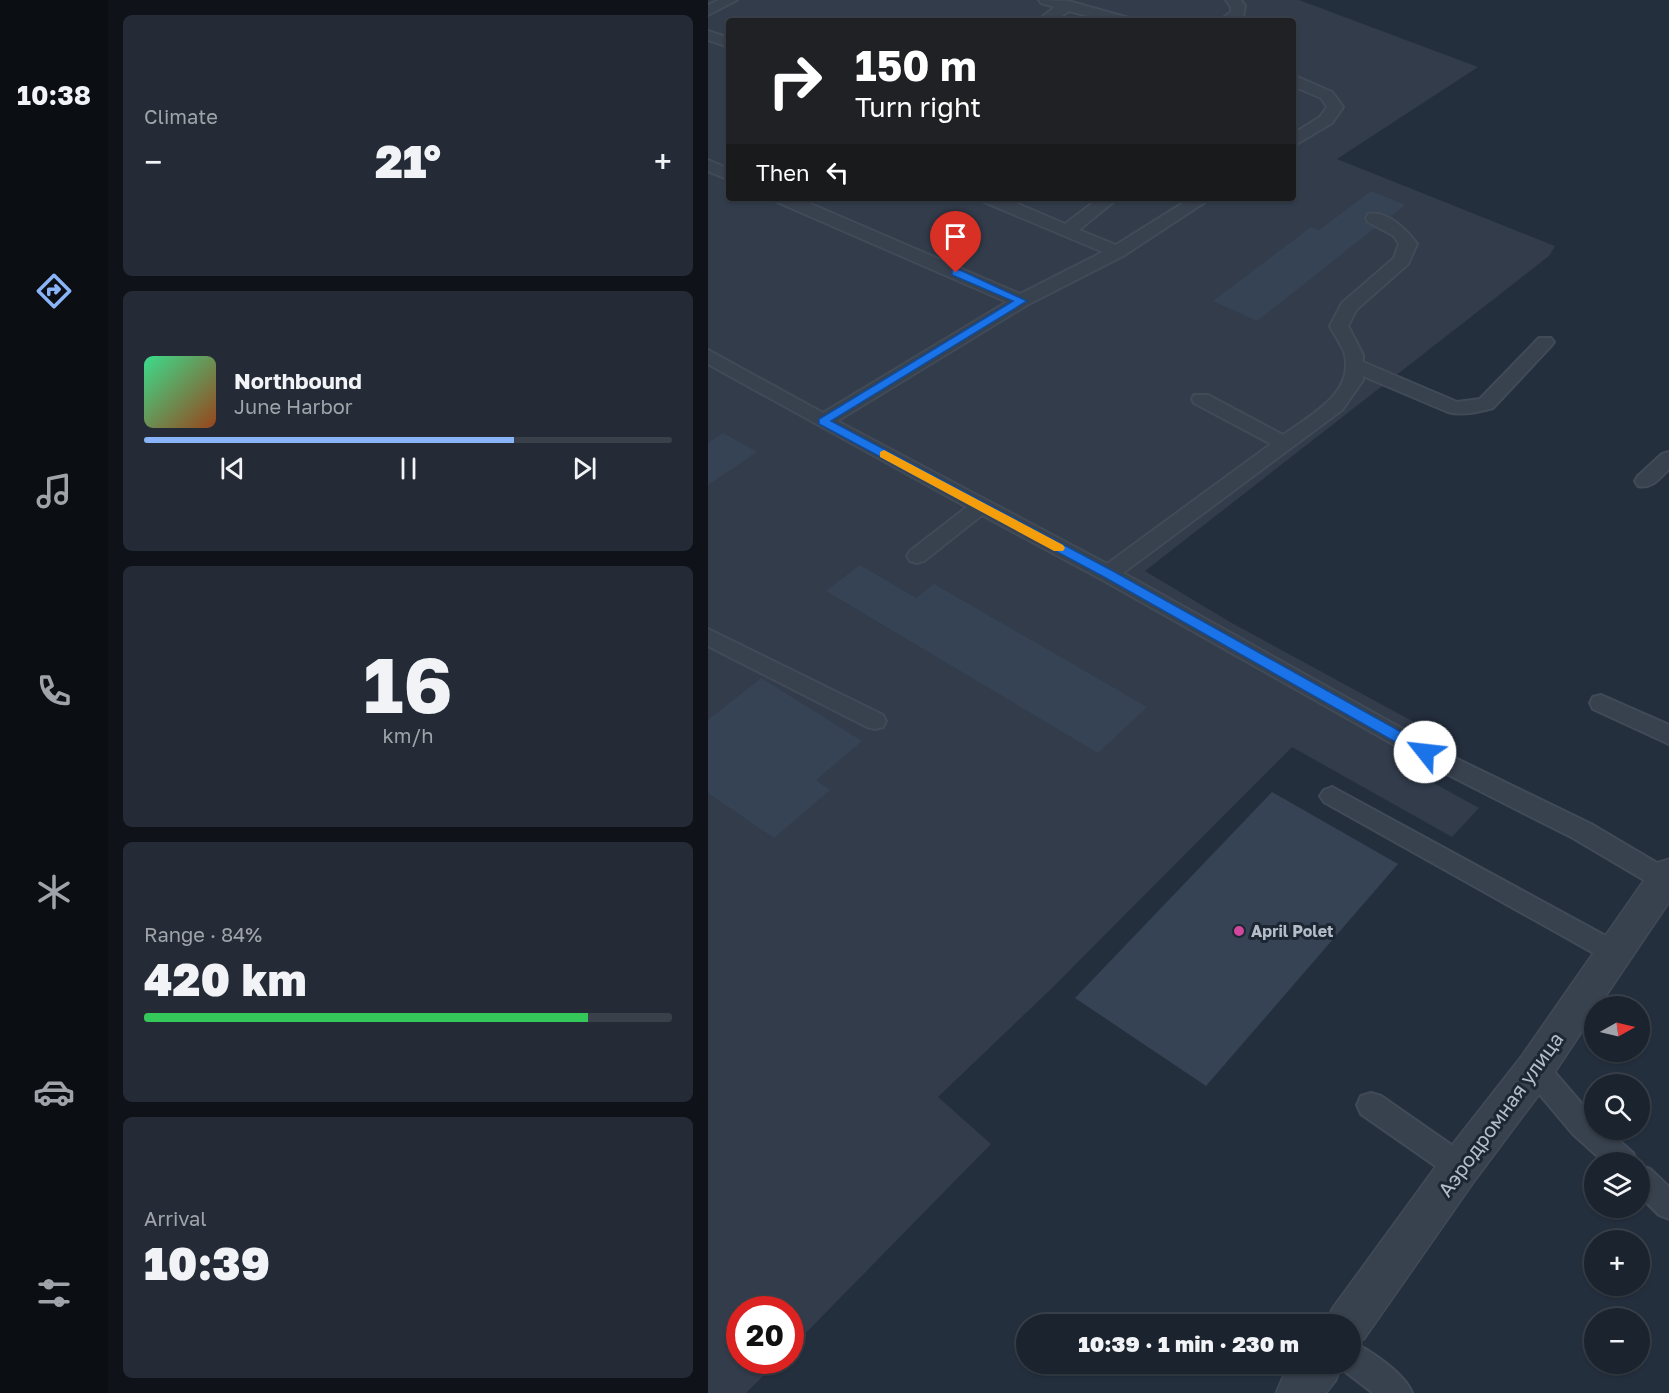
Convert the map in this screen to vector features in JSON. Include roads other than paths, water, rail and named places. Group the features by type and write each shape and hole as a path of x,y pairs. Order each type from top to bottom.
{"street":[{"name":"Аэродромная улица","path":"1355,1314 1460,1167 1535,1069 1668,875"},
{"path":"1299,1393 1313,1374"}],"lane":[{"path":"708,11 730,0"},
{"path":"1046,0 1114,18"},
{"path":"1089,11 1106,0"},
{"path":"1231,18 1238,14 1238,6 1233,0"},
{"path":"1048,18 1068,5"},
{"path":"708,35 726,42"},
{"path":"1296,81 1327,95 1335,107 1326,120 1296,139"},
{"path":"708,165 726,174"},
{"path":"790,201 1021,301"},
{"path":"997,201 1117,252"},
{"path":"1068,231 1106,201"},
{"path":"823,421 1021,301 1117,252 1198,201"},
{"path":"1108,574 1335,405 1354,380 1354,355 1339,326 1348,307 1402,260 1408,244 1400,232 1374,218"},
{"path":"1354,364 1455,408 1472,407 1486,404 1545,342"},
{"path":"708,356 823,421 1108,574 1445,763 1668,875"},
{"path":"1201,399 1284,443"},
{"path":"1645,481 1669,458"},
{"path":"917,556 981,506"},
{"path":"708,637 875,721"},
{"path":"1601,703 1669,735"},
{"path":"1332,796 1615,953"},
{"path":"1535,1069 1583,1125 1612,1152"},
{"path":"1371,1105 1460,1167"},
{"path":"1650,1188 1669,1206"},
{"path":"1361,1365 1397,1393"}],"place":[{"name":"April Polet","path":"1239,931"}]}
